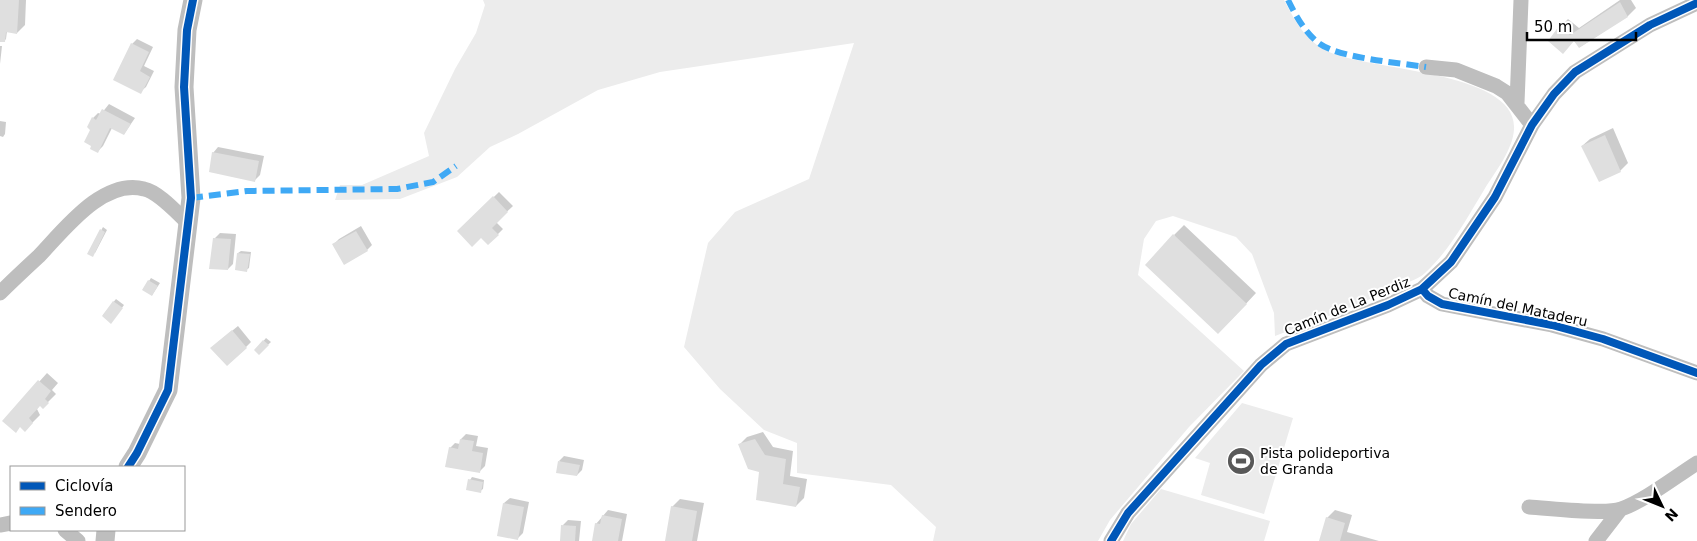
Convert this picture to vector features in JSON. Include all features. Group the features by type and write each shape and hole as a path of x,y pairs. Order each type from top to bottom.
{"street":[{"path":"129,466 168,390 191,198 184,87 187,30 193,0"},
{"path":"1517,103 1521,0"},
{"name":"Camín de La Perdiz","path":"1111,541 1128,513 1261,365 1286,344 1388,305 1422,289 1451,262 1495,198 1532,125 1554,94 1575,72 1650,25 1697,3"},
{"path":"1426,67 1456,70 1496,86 1508,93 1532,125"},
{"path":"0,293 75,218 95,201 118,189 145,189 155,194 189,224"},
{"name":"Camín del Mataderu","path":"1422,289 1428,296 1442,304 1552,325 1603,339 1697,373"},
{"path":"1529,507 1603,511 1620,510 1637,502 1697,463"},
{"path":"1596,541 1620,510"},
{"path":"66,531 78,541"}],"shaded area":[{"path":"483,0 1284,0 1307,36 1319,47 1327,51 1346,58 1437,75 1467,84 1492,95 1509,110 1514,129 1513,137 1507,153 1464,223 1450,244 1425,273 1415,280 1365,301 1275,336 1274,313 1252,254 1236,237 1173,216 1156,221 1144,239 1138,275 1244,371 1189,427 1110,520 1098,541 933,541 936,527 891,485 797,473 797,443 764,430 720,389 684,347 708,243 735,212 809,179 854,43 660,72 598,90 518,134 490,147 457,177 400,199 335,200 340,185 362,185 429,156 424,133 455,69 476,33 485,5"},
{"name":"Pista polideportiva de Granda","path":"1242,403 1293,418 1264,514 1201,495 1210,463 1195,458"},
{"path":"1161,489 1270,521 1264,541 1123,541 1131,524"}],"building":[{"path":"0,0 19,0 17,34 6,32 5,42 0,42"},
{"path":"1620,2 1628,17 1579,48 1574,41 1563,54 1548,41 1559,26 1570,35"},
{"path":"131,43 149,52 140,71 150,77 141,94 113,80"},
{"path":"102,109 131,124 124,135 110,128 98,153 90,149 91,146 84,142 90,130 87,127 92,117 96,120"},
{"path":"1605,135 1621,172 1599,182 1581,146"},
{"path":"212,152 259,161 255,182 209,172"},
{"path":"493,196 508,212 492,228 499,235 488,245 481,238 472,247 457,231"},
{"path":"100,229 105,232 93,257 87,254"},
{"path":"356,231 368,251 344,265 332,244"},
{"path":"1173,234 1247,304 1218,334 1145,265"},
{"path":"213,238 231,239 228,270 209,269"},
{"path":"237,253 250,254 247,272 235,270"},
{"path":"148,280 158,286 152,296 142,290"},
{"path":"113,301 123,308 111,324 102,316"},
{"path":"232,330 247,348 227,366 210,348"},
{"path":"263,340 269,345 259,355 254,350"},
{"path":"38,380 51,391 45,399 49,403 43,409 40,406 29,418 33,423 25,432 20,427 16,433 2,421"},
{"path":"460,439 474,441 472,451 483,453 480,473 445,467 449,447 458,449"},
{"path":"755,439 765,455 786,459 783,484 800,487 796,507 756,500 759,472 748,469 738,444"},
{"path":"558,461 580,465 577,476 556,473"},
{"path":"468,479 483,482 481,493 466,490"},
{"path":"503,503 524,507 518,540 497,536"},
{"path":"671,506 697,511 692,541 665,541"},
{"path":"602,515 622,519 618,541 592,541 595,523 600,524"},
{"path":"1326,517 1345,523 1340,541 1319,541"},
{"path":"561,525 576,526 575,541 560,541"}],"marked path":[{"path":"1288,0 1310,35 1329,49 1371,59 1426,67"},
{"path":"191,198 247,191 397,189 433,182 456,166"}],"cycle path":[{"path":"129,466 168,390 191,198 184,87 187,30 193,0"},
{"path":"1111,541 1128,513 1261,365 1286,344 1388,305 1422,289 1451,262 1495,197 1532,125 1554,94 1575,72 1650,25 1697,3"},
{"path":"1422,289 1428,296 1442,304 1552,325 1603,339 1697,373"}],"place":[{"name":"Pista polideportiva de Granda","path":"1241,461"}]}
